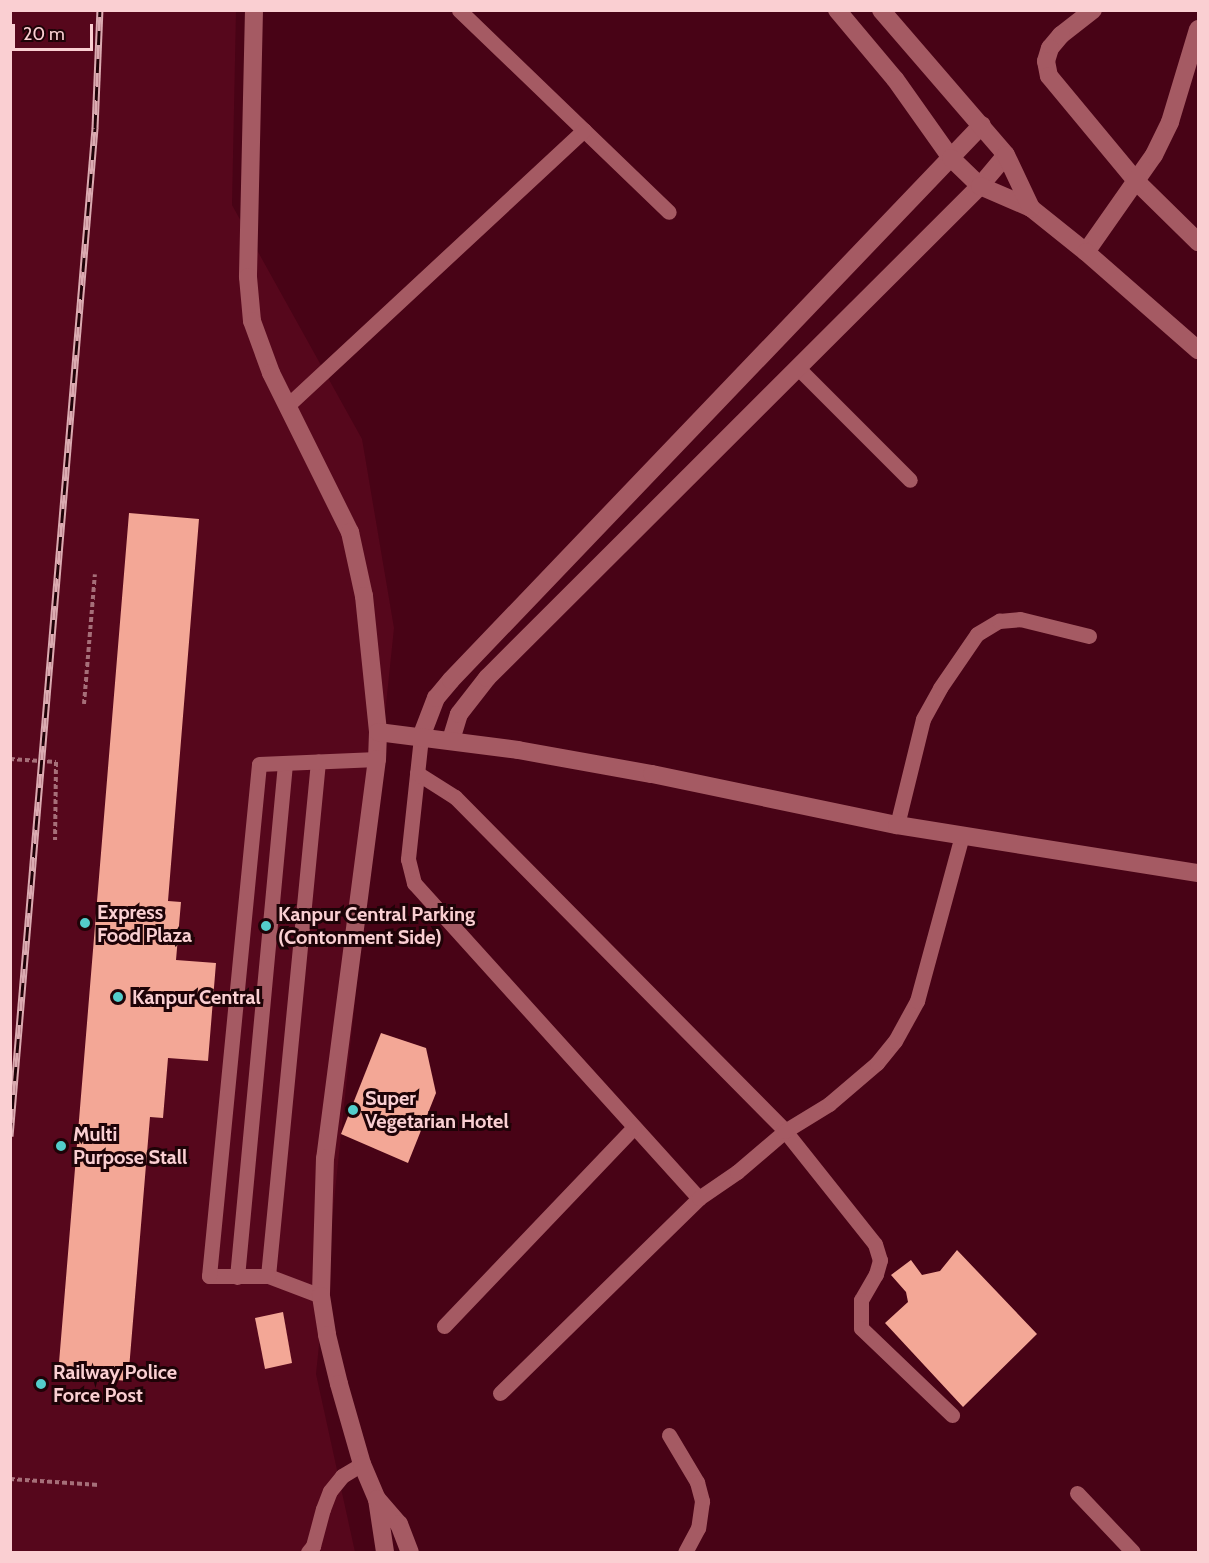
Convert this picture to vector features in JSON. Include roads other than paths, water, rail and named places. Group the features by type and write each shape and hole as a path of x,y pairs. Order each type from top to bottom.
{"street":[{"path":"254,10 249,288 252,321 271,373 350,532 364,596 378,732 377,759 325,1158 321,1296 327,1335 362,1464 377,1499 385,1552"},
{"path":"837,10 895,79 951,158 980,186 1031,208 1086,252 1198,350"},
{"path":"881,10 1006,155 1031,208"},
{"path":"1093,10 1061,35 1050,48 1046,61 1049,76 1137,183 1198,242"},
{"path":"1086,252 1137,183 1154,155 1170,122 1198,29"},
{"path":"421,737 436,698 451,680 982,125"},
{"path":"451,740 459,714 487,678 980,186 1006,155"},
{"path":"378,732 451,740 652,774 897,825 1198,873"},
{"path":"377,1499 399,1524 410,1552"}],"lane":[{"path":"459,10 669,212"},
{"path":"288,405 584,130"},
{"path":"798,368 910,480"},
{"path":"897,825 923,719 940,688 977,634 999,621 1020,619 1089,636"},
{"path":"421,737 408,860 414,883 699,1198"},
{"path":"321,1296 268,1276 209,1276 259,764 377,759"},
{"path":"268,1276 318,762"},
{"path":"237,1277 285,763"},
{"path":"417,773 455,797 785,1131 875,1244 880,1260 876,1274 861,1300 861,1328 952,1415"},
{"path":"500,1393 699,1198 737,1172 785,1131 829,1104 877,1064 895,1041 917,1001 962,835"},
{"path":"444,1326 634,1127"},
{"path":"669,1435 697,1482 702,1501 696,1534 685,1552"},
{"path":"308,1552 313,1546 322,1509 330,1491 342,1476 362,1464"},
{"path":"1077,1493 1133,1552"}],"railway":[{"path":"10,1136 95,128 100,10"}],"place":[{"name":"Express Food Plaza","path":"85,923"},
{"name":"Kanpur Central Parking (Contonment Side)","path":"266,926"},
{"name":"Kanpur Central","path":"118,997"},
{"name":"Super Vegetarian Hotel","path":"353,1110"},
{"name":"Multi Purpose Stall","path":"61,1146"},
{"name":"Railway Police Force Post","path":"41,1384"}]}
